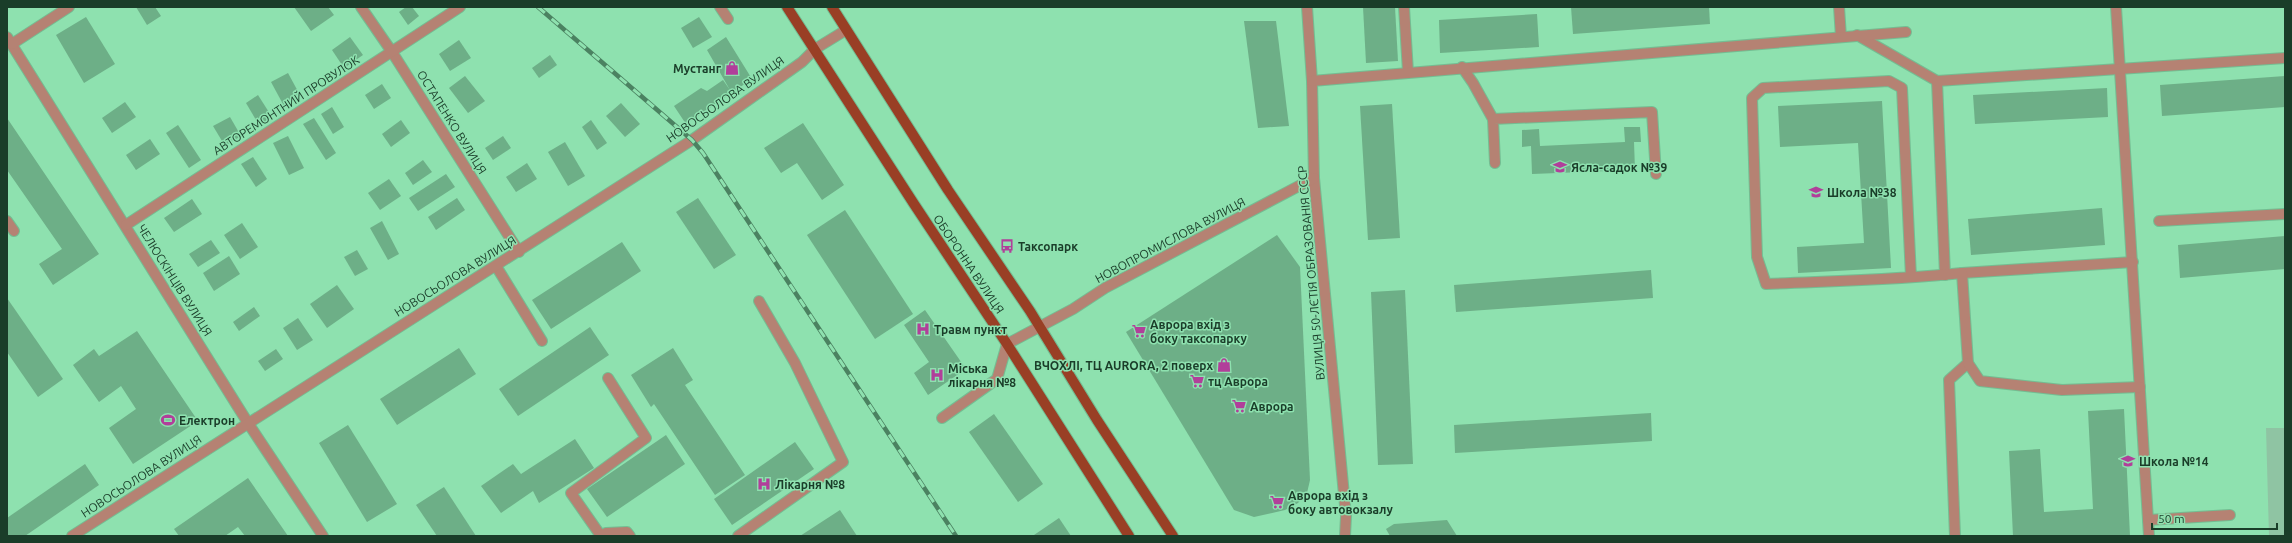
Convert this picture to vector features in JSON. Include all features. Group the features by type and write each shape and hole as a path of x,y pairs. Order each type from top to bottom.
{"main road":[{"name":"ОБОРОННА ВУЛИЦЯ","path":"787,7 815,48 914,204 1007,344 1129,536"},
{"name":"ОБОРОННА ВУЛИЦЯ","path":"832,7 1173,536"}],"street":[{"path":"10,40 69,7"},
{"name":"ОСТАПЕНКО ВУЛИЦЯ","path":"361,7 392,52 519,252"},
{"name":"АВТОРЕМОНТНИЙ ПРОВУЛОК","path":"126,225 460,7"},
{"path":"720,7 728,19"},
{"name":"ВУЛИЦЯ 50-ЛЄТІЯ ОБРАЗОВАНІЯ СССР","path":"1307,7 1312,81 1314,178 1346,516 1345,536"},
{"path":"1404,7 1408,72"},
{"path":"1839,7 1841,36"},
{"path":"2116,7 2149,536"},
{"name":"НОВОСЬОЛОВА ВУЛИЦЯ","path":"72,536 519,252 692,140 802,62 815,48 846,30"},
{"path":"1312,81 1841,36 1906,32"},
{"path":"1858,35 1937,81 2285,58"},
{"name":"ЧЕЛЮСКІНЦІВ ВУЛИЦЯ","path":"10,40 248,423 323,536"},
{"path":"1462,68 1473,82 1493,119 1495,163"},
{"path":"1911,277 1902,88 1889,81 1763,88 1752,98 1757,257 1766,284 1911,277 1945,275 2133,262"},
{"path":"1937,81 1945,275"},
{"path":"1493,119 1652,112 1656,174"},
{"name":"НОВОПРОМИСЛОВА ВУЛИЦЯ","path":"1007,344 1073,309 1105,288 1314,178"},
{"path":"2159,221 2285,214"},
{"path":"7,221 14,232"},
{"path":"496,266 542,341"},
{"path":"1962,273 1968,363 1980,381 2062,390 2140,387"},
{"path":"738,536 843,462 795,363 759,301"},
{"path":"942,418 997,379 1007,344"},
{"path":"1955,536 1950,380 1968,363"},
{"path":"608,378 646,438 571,493 601,536 606,533 627,532 630,536"},
{"path":"2148,520 2230,516"}],"green space":[{"path":"2266,428 2285,428 2285,536 2269,536"}],"building":[{"path":"136,7 155,7 161,16 147,25"},
{"path":"294,7 328,7 334,15 311,31"},
{"path":"406,7 412,7 419,16 408,25 399,12"},
{"path":"1363,7 1395,7 1398,61 1366,63"},
{"path":"1571,7 1709,7 1710,24 1573,34"},
{"path":"1537,14 1539,47 1440,53 1439,20"},
{"path":"86,17 115,64 84,83 56,35"},
{"path":"699,17 712,37 693,48 681,28"},
{"path":"1244,21 1276,21 1289,126 1258,128"},
{"path":"350,37 363,55 344,68 332,50"},
{"path":"726,37 752,79 686,124 674,106 701,88 707,91 723,80 730,90 707,50"},
{"path":"459,40 471,58 450,71 439,54"},
{"path":"550,55 557,65 539,78 532,68"},
{"path":"288,73 301,97 284,106 271,82"},
{"path":"465,76 485,101 468,113 449,88"},
{"path":"2285,76 2285,107 2162,116 2160,85"},
{"path":"382,84 391,98 374,109 365,95"},
{"path":"2107,88 2108,117 1975,124 1973,95"},
{"path":"258,95 272,117 259,125 246,103"},
{"path":"1882,101 1891,268 1798,273 1797,247 1864,243 1858,143 1780,147 1778,106"},
{"path":"125,102 136,117 112,133 102,118"},
{"path":"621,103 640,124 625,137 606,116"},
{"path":"1392,104 1400,238 1368,240 1360,106"},
{"path":"332,107 344,127 333,134 321,114"},
{"path":"230,117 241,136 225,146 213,126"},
{"path":"7,118 99,254 53,285 39,264 62,249 7,170"},
{"path":"314,118 336,153 326,160 303,124"},
{"path":"401,120 410,133 391,147 382,134"},
{"path":"591,120 607,143 597,150 582,127"},
{"path":"803,123 844,185 822,200 797,163 781,173 764,148"},
{"path":"178,125 201,160 189,168 166,133"},
{"path":"1624,127 1640,127 1641,142 1634,142 1635,170 1532,174 1531,146 1522,147 1522,130 1539,129 1540,146 1625,142"},
{"path":"288,136 304,168 289,175 273,143"},
{"path":"503,136 511,148 493,160 485,148"},
{"path":"150,139 160,154 136,170 126,155"},
{"path":"565,142 585,176 568,186 548,152"},
{"path":"253,157 267,179 256,187 241,164"},
{"path":"423,160 432,172 413,185 405,173"},
{"path":"527,163 537,179 516,192 506,177"},
{"path":"446,174 455,187 418,211 409,198"},
{"path":"389,179 401,196 380,210 368,193"},
{"path":"457,198 465,210 436,230 428,217"},
{"path":"698,198 736,255 714,269 676,212"},
{"path":"192,199 202,214 174,232 164,218"},
{"path":"2102,208 2105,245 1971,255 1968,219"},
{"path":"845,210 913,314 875,339 807,235"},
{"path":"382,221 399,254 388,260 370,228"},
{"path":"242,223 258,247 240,259 224,235"},
{"name":"Аврора","path":"1277,235 1300,267 1310,480 1307,493 1298,503 1285,510 1254,517 1234,510 1126,332"},
{"path":"2285,236 2285,269 2180,278 2178,245"},
{"path":"211,240 220,253 198,267 189,254"},
{"path":"622,242 641,271 551,329 532,300"},
{"path":"357,250 368,269 355,276 344,257"},
{"path":"229,256 240,274 214,291 203,273"},
{"path":"1651,270 1653,298 1456,312 1454,285"},
{"path":"337,285 354,309 327,328 310,304"},
{"path":"1405,290 1413,464 1378,465 1371,292"},
{"path":"7,298 63,379 38,397 7,352"},
{"path":"254,307 260,316 239,331 233,322"},
{"path":"925,310 966,369 928,395 914,373 929,362 904,325"},
{"path":"298,318 313,340 297,350 283,328"},
{"path":"590,327 609,355 518,416 499,389"},
{"path":"137,331 198,421 133,464 109,428 136,409 121,386 99,402 73,365 94,349 99,356"},
{"path":"459,348 476,374 397,425 380,399"},
{"path":"673,348 693,380 685,385 745,475 715,495 654,404 651,407 631,375"},
{"path":"276,349 283,359 265,371 258,361"},
{"path":"2124,409 2130,536 2013,536 2009,451 2040,449 2044,512 2093,509 2088,411"},
{"path":"1651,413 1652,441 1455,453 1454,425"},
{"path":"994,414 1043,484 1018,502 969,432"},
{"path":"348,425 397,504 367,522 319,443"},
{"path":"666,435 685,464 607,517 587,489"},
{"path":"575,439 594,468 539,503 533,491 501,513 481,486 513,464 521,474"},
{"name":"Лікарня №8","path":"795,442 814,469 732,525 714,499"},
{"path":"85,464 99,485 25,536 7,536 7,518"},
{"path":"248,478 288,536 245,536 238,527 225,536 179,536 174,529"},
{"path":"444,487 476,536 437,536 416,505"},
{"path":"840,510 857,536 800,536"},
{"path":"1059,518 1071,536 1034,535"},
{"path":"1447,520 1457,536 1390,536 1386,529 1394,524"}],"railway":[{"path":"538,7 692,140 703,153 956,536"}],"place":[{"name":"Мустанг","path":"732,68"},
{"name":"Ясла-садок №39","path":"1560,167"},
{"name":"Школа №38","path":"1816,192"},
{"name":"Таксопарк","path":"1007,246"},
{"name":"Травм пункт","path":"923,329"},
{"name":"Аврора вхід з боку таксопарку","path":"1139,331"},
{"name":"ВЧОХЛІ, ТЦ AURORA, 2 поверх","path":"1224,365"},
{"name":"Міська лікарня №8","path":"937,375"},
{"name":"тц Аврора","path":"1197,381"},
{"name":"Аврора","path":"1239,406"},
{"name":"Електрон","path":"168,420"},
{"name":"Школа №14","path":"2128,461"},
{"name":"Лікарня №8","path":"764,484"},
{"name":"Аврора вхід з боку автовокзалу","path":"1277,502"}]}
